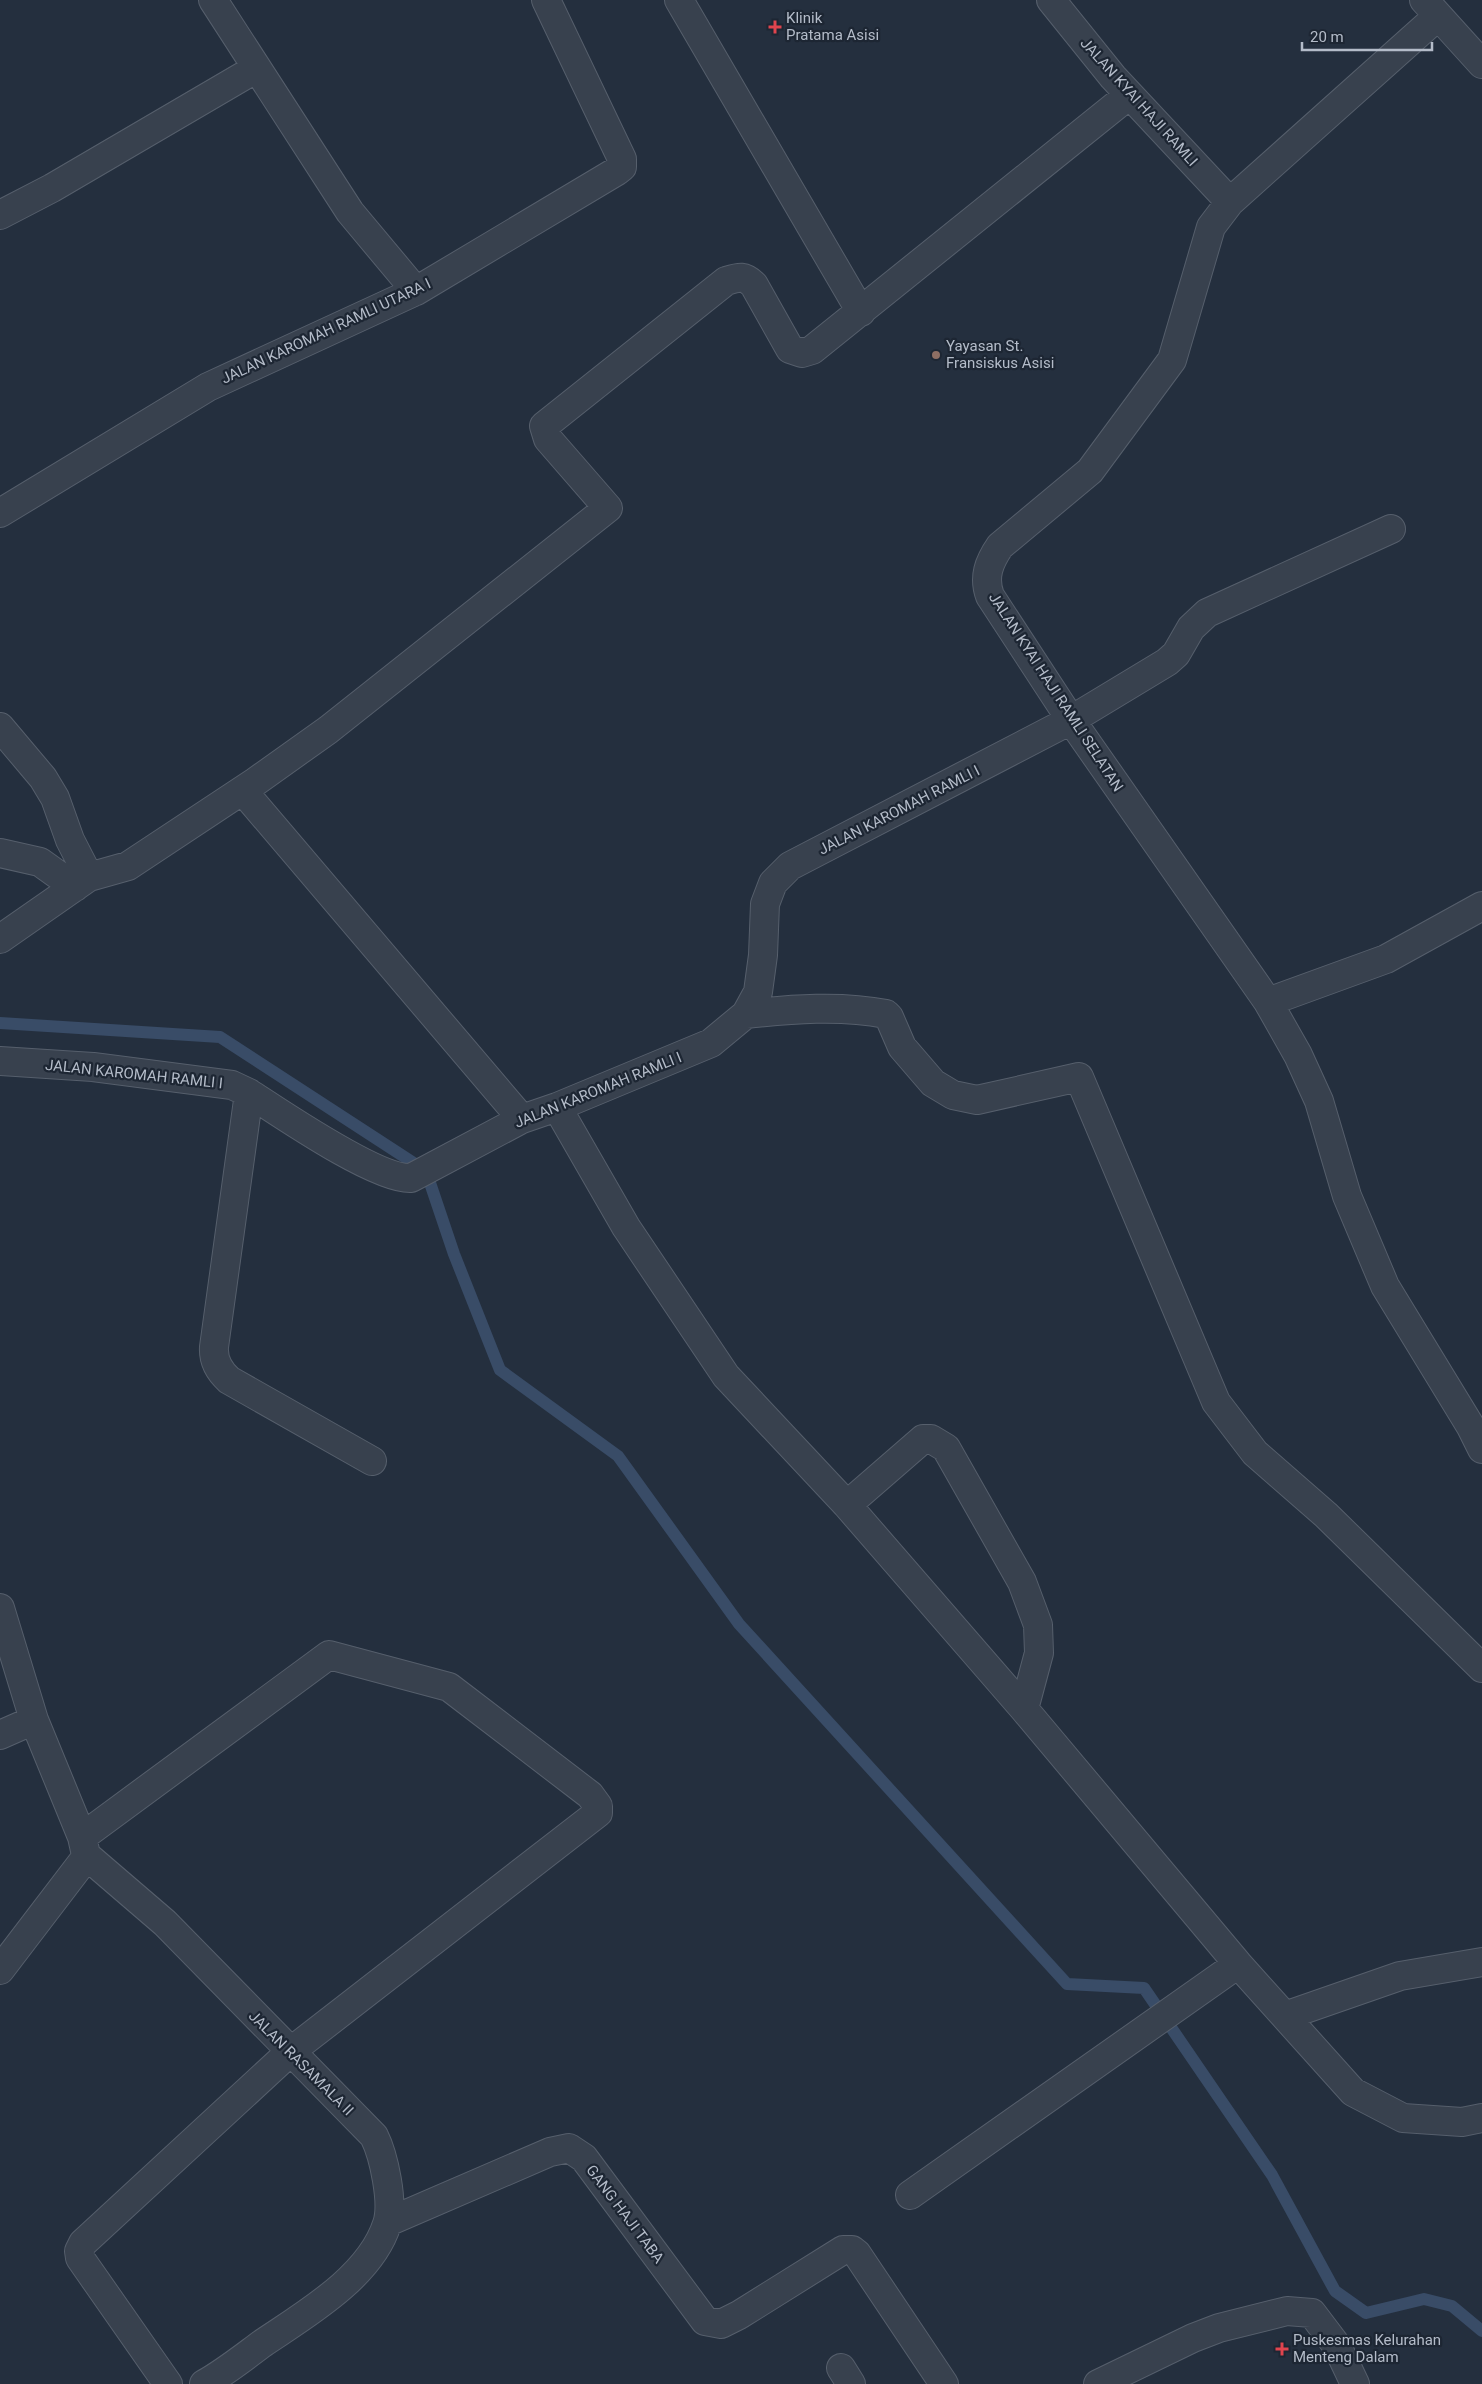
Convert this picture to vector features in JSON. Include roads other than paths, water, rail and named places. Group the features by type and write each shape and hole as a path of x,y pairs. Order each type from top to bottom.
{"street":[{"path":"213,0 350,212 416,292"},
{"name":"JALAN KAROMAH RAMLI UTARA I","path":"0,513 208,387 416,292 622,167 622,159 546,0"},
{"path":"679,0 862,312"},
{"name":"JALAN KYAI HAJI RAMLI","path":"1051,0 1129,94 1230,202"},
{"path":"1431,8 1482,64"},
{"name":"JALAN KYAI HAJI RAMLI SELATAN","path":"1431,8 1230,202 1211,227 1172,360 1090,471 1000,546 991,559 986,578 990,596 1071,720 1268,1002 1298,1055 1319,1101 1347,1196 1385,1286 1478,1432"},
{"path":"0,215 52,188 258,68"},
{"path":"0,939 82,882 128,866 243,791 328,730 608,508 548,439 544,426 726,281 742,276 754,285 790,348 802,353 820,346 1129,94"},
{"name":"JALAN KAROMAH RAMLI I","path":"12,1062 93,1067 232,1085 249,1093 348,1154 401,1179 411,1178 522,1119 557,1107 711,1043 746,1014 758,992 763,955 765,904 774,883 790,866 1071,720 1167,662 1176,654 1191,628 1207,613 1391,529"},
{"path":"0,727 43,778 55,798 82,882"},
{"path":"243,791 522,1119"},
{"path":"0,853 40,862 82,882"},
{"path":"1268,1002 1386,958 1482,906"},
{"path":"746,1014 780,1010 857,1010 886,1014 902,1047 933,1083 953,1095 977,1100 1078,1077 1216,1402 1255,1453 1326,1515 1482,1668"},
{"path":"249,1093 215,1339 215,1359 221,1373 229,1380 372,1461"},
{"path":"557,1107 626,1227 726,1376 848,1505 1024,1709 1238,1964 1352,2092 1403,2118 1462,2122 1482,2118"},
{"path":"848,1505 923,1439 930,1439 946,1448 1022,1582 1038,1625 1039,1653 1024,1709"},
{"path":"0,1608 34,1720 84,1847"},
{"path":"0,1970 84,1847 329,1656 449,1687 596,1800 598,1812 290,2052 83,2243 79,2251 80,2258 168,2384"},
{"path":"0,1735 34,1720"},
{"name":"JALAN RASAMALA II","path":"84,1847 166,1923 374,2136 380,2148 386,2170 388,2222"},
{"path":"1285,2016 1400,1976 1482,1962"},
{"path":"910,2195 1238,1964"},
{"name":"GANG HAJI TABA","path":"388,2222 550,2152 569,2148 584,2158 705,2321 721,2324 739,2315 843,2250 852,2250 857,2254 944,2384"},
{"path":"204,2384 321,2304 346,2282 368,2259 388,2222"},
{"path":"1098,2384 1193,2338 1219,2328 1287,2311 1312,2313 1338,2346 1355,2384"}],"waterway":[{"path":"0,1023 220,1037 426,1171 454,1254 500,1370 618,1456 739,1624 1067,1984 1144,1988 1272,2175 1335,2291 1366,2313 1424,2299 1452,2306 1482,2331"}],"place":[{"name":"Klinik Pratama Asisi","path":"775,27"},
{"name":"Yayasan St. Fransiskus Asisi","path":"936,355"},
{"name":"Puskesmas Kelurahan Menteng Dalam","path":"1282,2349"}]}
